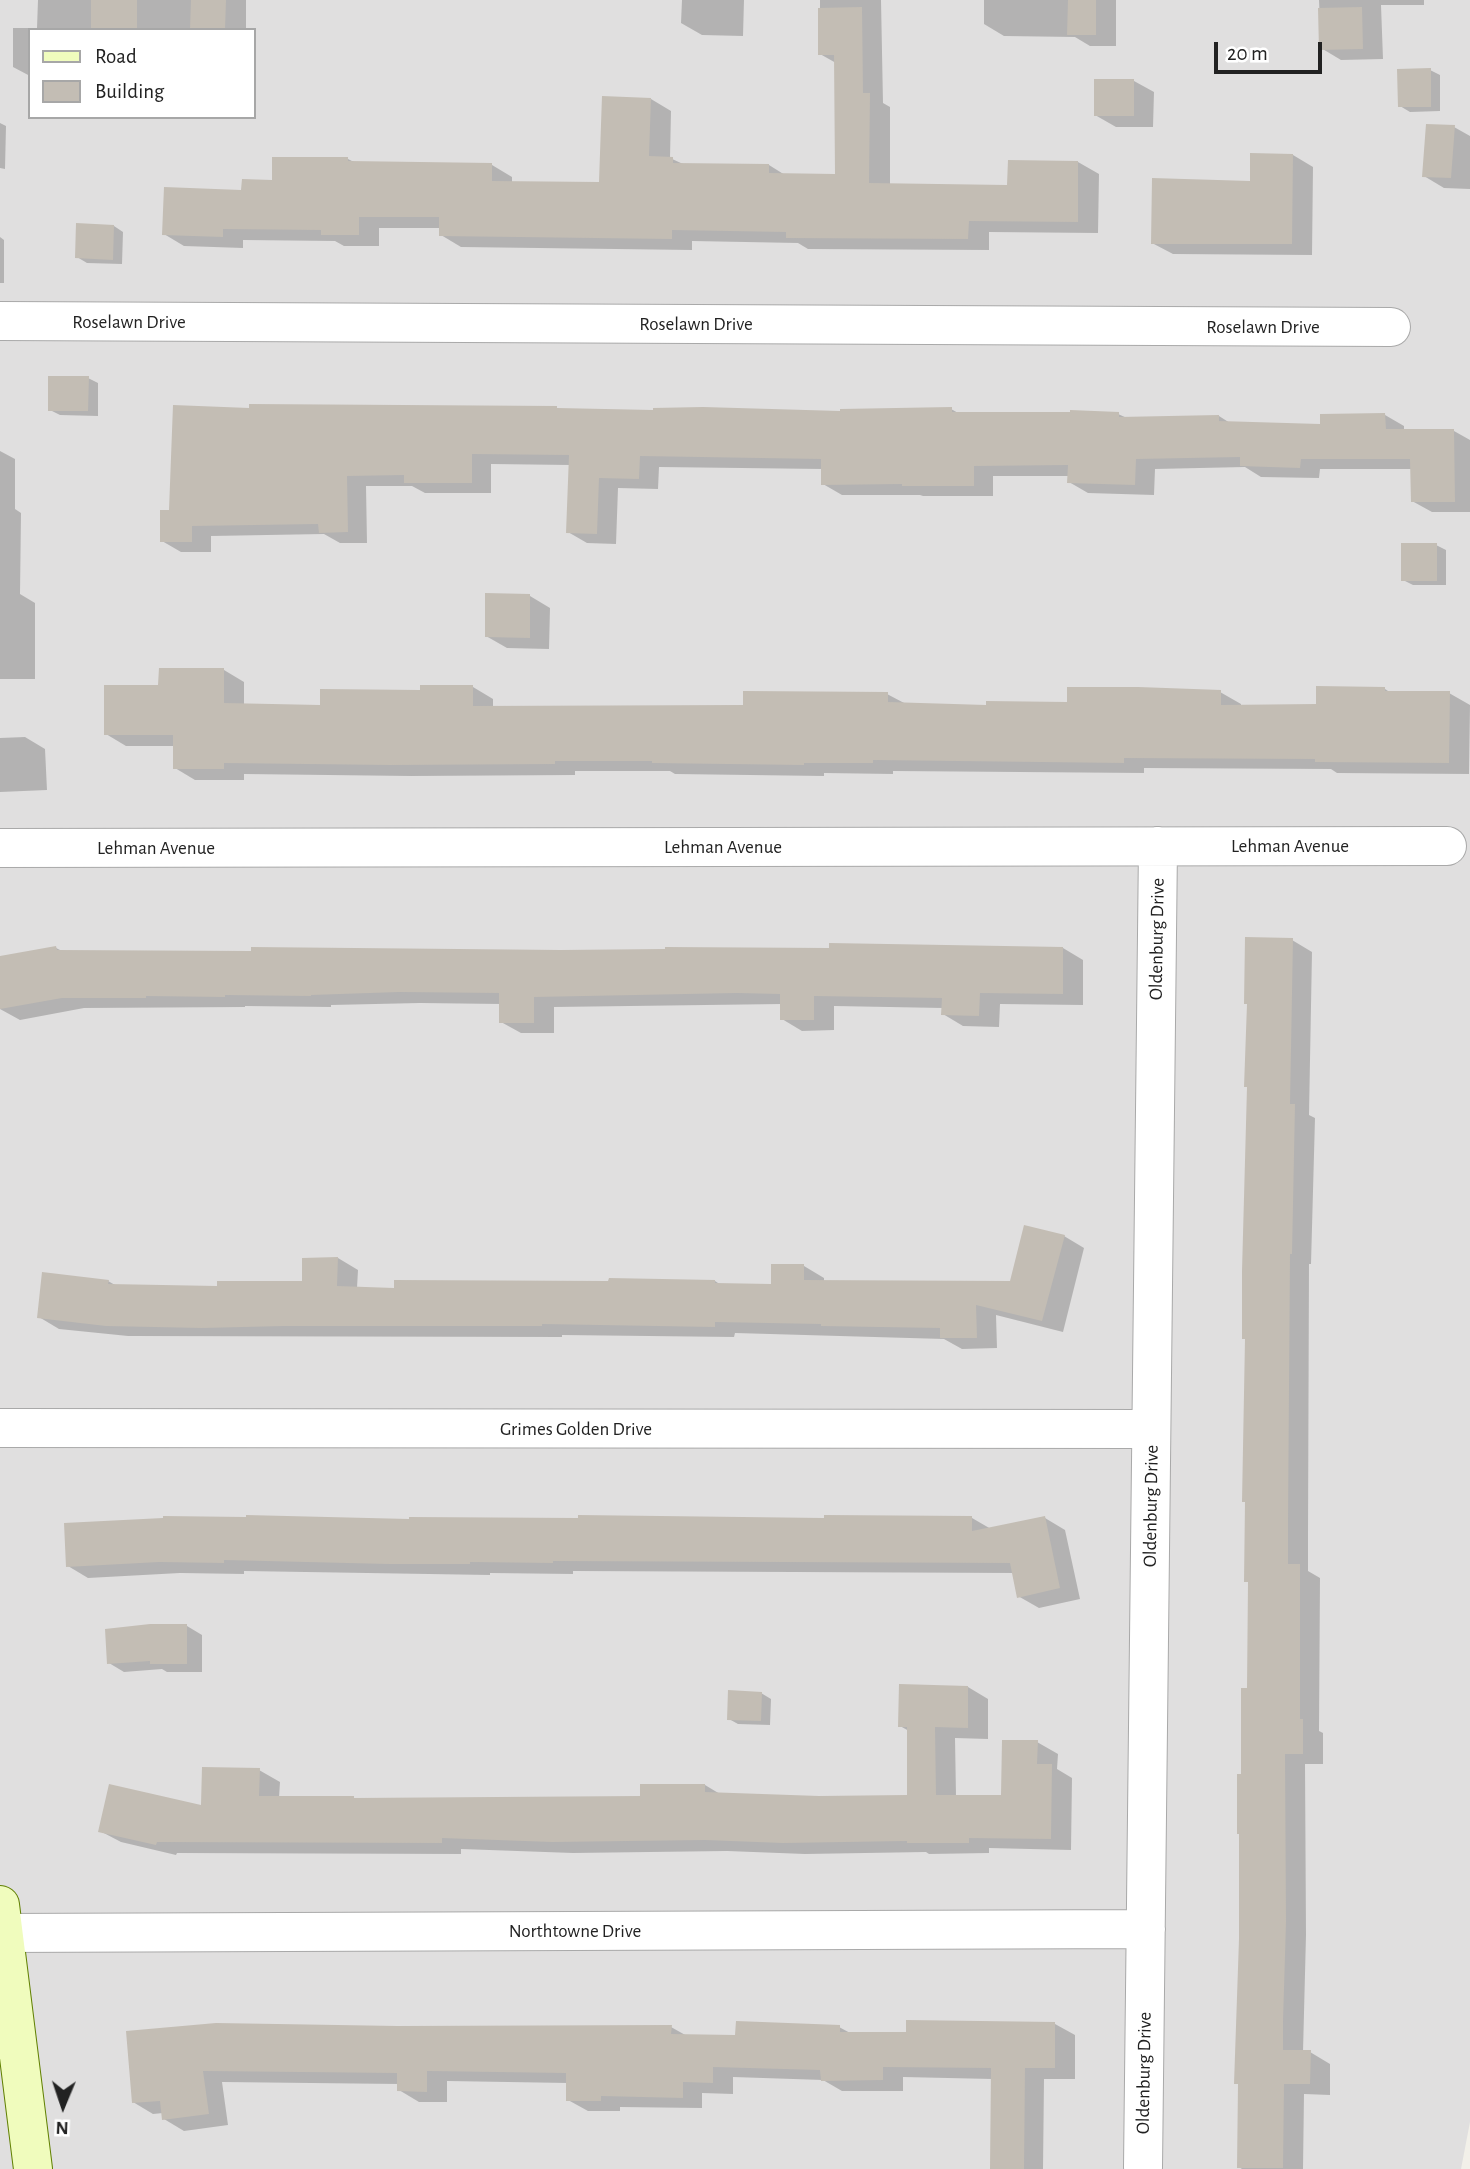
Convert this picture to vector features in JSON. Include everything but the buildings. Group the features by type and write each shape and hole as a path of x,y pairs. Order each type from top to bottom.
{"street":[{"name":"Roselawn Drive","path":"0,321 1391,327"},
{"name":"Oldenburg Drive","path":"1143,2166 1158,846"},
{"name":"Lehman Avenue","path":"0,848 1447,846"},
{"name":"Grimes Golden Drive","path":"0,1428 1151,1429"},
{"name":"Northtowne Drive","path":"1,1923 1146,1930"},
{"path":"1,1923 33,2169"}],"shaded area":[{"path":"0,0 1470,0 1470,2122 1461,2169 0,2169"}]}
